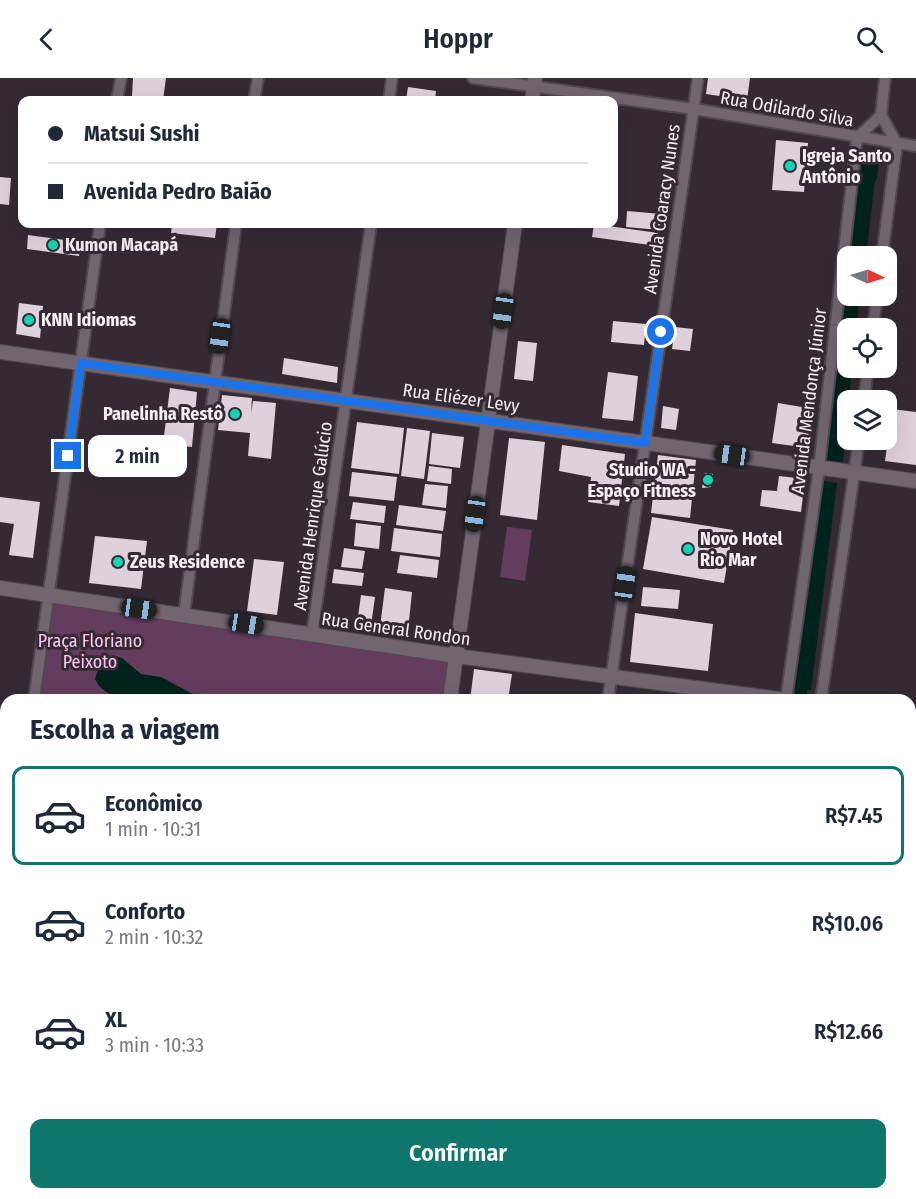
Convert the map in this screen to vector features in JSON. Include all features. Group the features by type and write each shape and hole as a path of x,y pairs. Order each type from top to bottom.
{"street":[{"path":"118,96 120,78"},
{"path":"255,96 258,78"},
{"path":"390,96 392,78"},
{"name":"Rua Odilardo Silva","path":"473,78 594,96"},
{"name":"Avenida Coaracy Nunes","path":"609,694 698,78"},
{"path":"857,138 880,115 885,78"},
{"name":"Rua Odilardo Silva","path":"618,99 693,109 916,146"},
{"path":"880,115 897,144 883,246"},
{"name":"Avenida Mendonça Júnior","path":"787,694 821,468 857,138"},
{"path":"35,694 99,228"},
{"path":"184,615 236,228"},
{"name":"Avenida Henrique Galúcio","path":"312,634 370,228"},
{"path":"451,694 514,228"},
{"name":"Rua Eliézer Levy","path":"0,352 916,481"},
{"path":"822,694 848,472 856,450"},
{"name":"Rua General Rondon","path":"0,588 456,656 740,694"}],"green space":[{"path":"507,527 532,530 525,581 500,577"},
{"name":"Praça Floriano Peixoto","path":"49,595 456,656 451,694 35,694"}],"shaded area":[{"path":"860,161 877,163 867,246 852,246"},
{"path":"845,306 859,306 857,318 843,318"},
{"path":"837,363 837,378 851,378 850,390 837,390 837,450 844,450 843,462 824,460"},
{"path":"820,480 837,483 811,690 792,688"},
{"path":"114,656 122,658 141,674 161,677 193,694 111,694 102,689 95,679 106,659"}],"building":[{"path":"133,78 166,78 164,96 132,96"},
{"path":"708,78 750,78 747,100 706,94"},
{"path":"408,87 436,91 435,96 407,96"},
{"name":"Igreja Santo Antônio","path":"776,140 808,143 804,192 772,190"},
{"path":"0,177 11,178 9,205 0,204"},
{"path":"627,211 661,214 660,230 626,227"},
{"path":"618,227 658,233 657,246 592,237 593,228"},
{"path":"172,228 216,228 215,238 171,233"},
{"name":"Kumon Macapá","path":"28,235 80,242 79,256 27,249"},
{"name":"KNN Idiomas","path":"19,303 43,306 40,338 16,334"},
{"path":"613,321 646,324 644,345 611,342"},
{"path":"675,327 693,329 690,351 672,349"},
{"path":"518,341 537,343 533,381 514,379"},
{"path":"284,358 338,367 337,383 282,374"},
{"path":"608,372 638,376 633,421 602,418"},
{"path":"170,388 197,392 192,447 163,444"},
{"path":"222,395 252,398 251,413 253,401 276,403 271,459 248,456 250,433 218,430"},
{"path":"778,403 814,409 809,448 772,443"},
{"path":"663,406 679,409 676,430 661,428"},
{"path":"897,410 916,412 916,465 885,461 886,450 897,450"},
{"path":"357,422 404,428 399,474 351,468"},
{"path":"407,428 430,431 424,479 401,476"},
{"path":"432,433 464,437 460,468 429,464"},
{"path":"509,438 545,442 537,520 500,515"},
{"path":"562,445 625,454 619,506 588,502 591,477 559,471"},
{"path":"658,455 696,460 690,518 651,513"},
{"path":"429,466 452,469 451,484 427,481"},
{"path":"352,472 397,477 394,501 349,496"},
{"name":"Studio WA - Espaço Fitness","path":"705,473 713,474 711,487 702,488"},
{"path":"779,476 805,479 801,512 760,506 762,490 777,491"},
{"path":"425,484 448,486 446,508 422,505"},
{"path":"0,497 40,502 33,558 9,555 14,524 0,522"},
{"path":"353,502 386,506 384,523 350,519"},
{"path":"399,505 446,511 443,531 396,525"},
{"name":"Novo Hotel Rio Mar","path":"652,517 733,530 724,583 643,569"},
{"path":"356,523 381,526 379,549 354,546"},
{"path":"394,528 442,534 440,557 391,551"},
{"name":"Zeus Residence","path":"95,536 147,541 141,589 89,583"},
{"path":"344,548 365,551 362,569 341,567"},
{"path":"400,555 439,560 437,578 397,573"},
{"path":"254,559 284,562 277,615 247,611"},
{"path":"334,569 364,573 362,586 332,583"},
{"path":"643,587 680,590 678,609 641,606"},
{"path":"385,588 412,592 408,631 380,627"},
{"path":"361,595 375,597 371,626 357,624"},
{"path":"635,613 713,624 708,671 630,662"},
{"path":"474,669 512,674 509,694 471,694"}],"waterway":[{"path":"871,177 874,154"},
{"path":"801,694 804,673"}],"place":[{"name":"Igreja Santo Antônio","path":"790,166"},
{"name":"Kumon Macapá","path":"53,245"},
{"name":"KNN Idiomas","path":"29,320"},
{"name":"Panelinha Restô","path":"235,414"},
{"name":"Studio WA - Espaço Fitness","path":"708,480"},
{"name":"Novo Hotel Rio Mar","path":"688,549"},
{"name":"Zeus Residence","path":"118,562"}],"route":[{"path":"68,456 81,363 645,443 661,332"}]}
